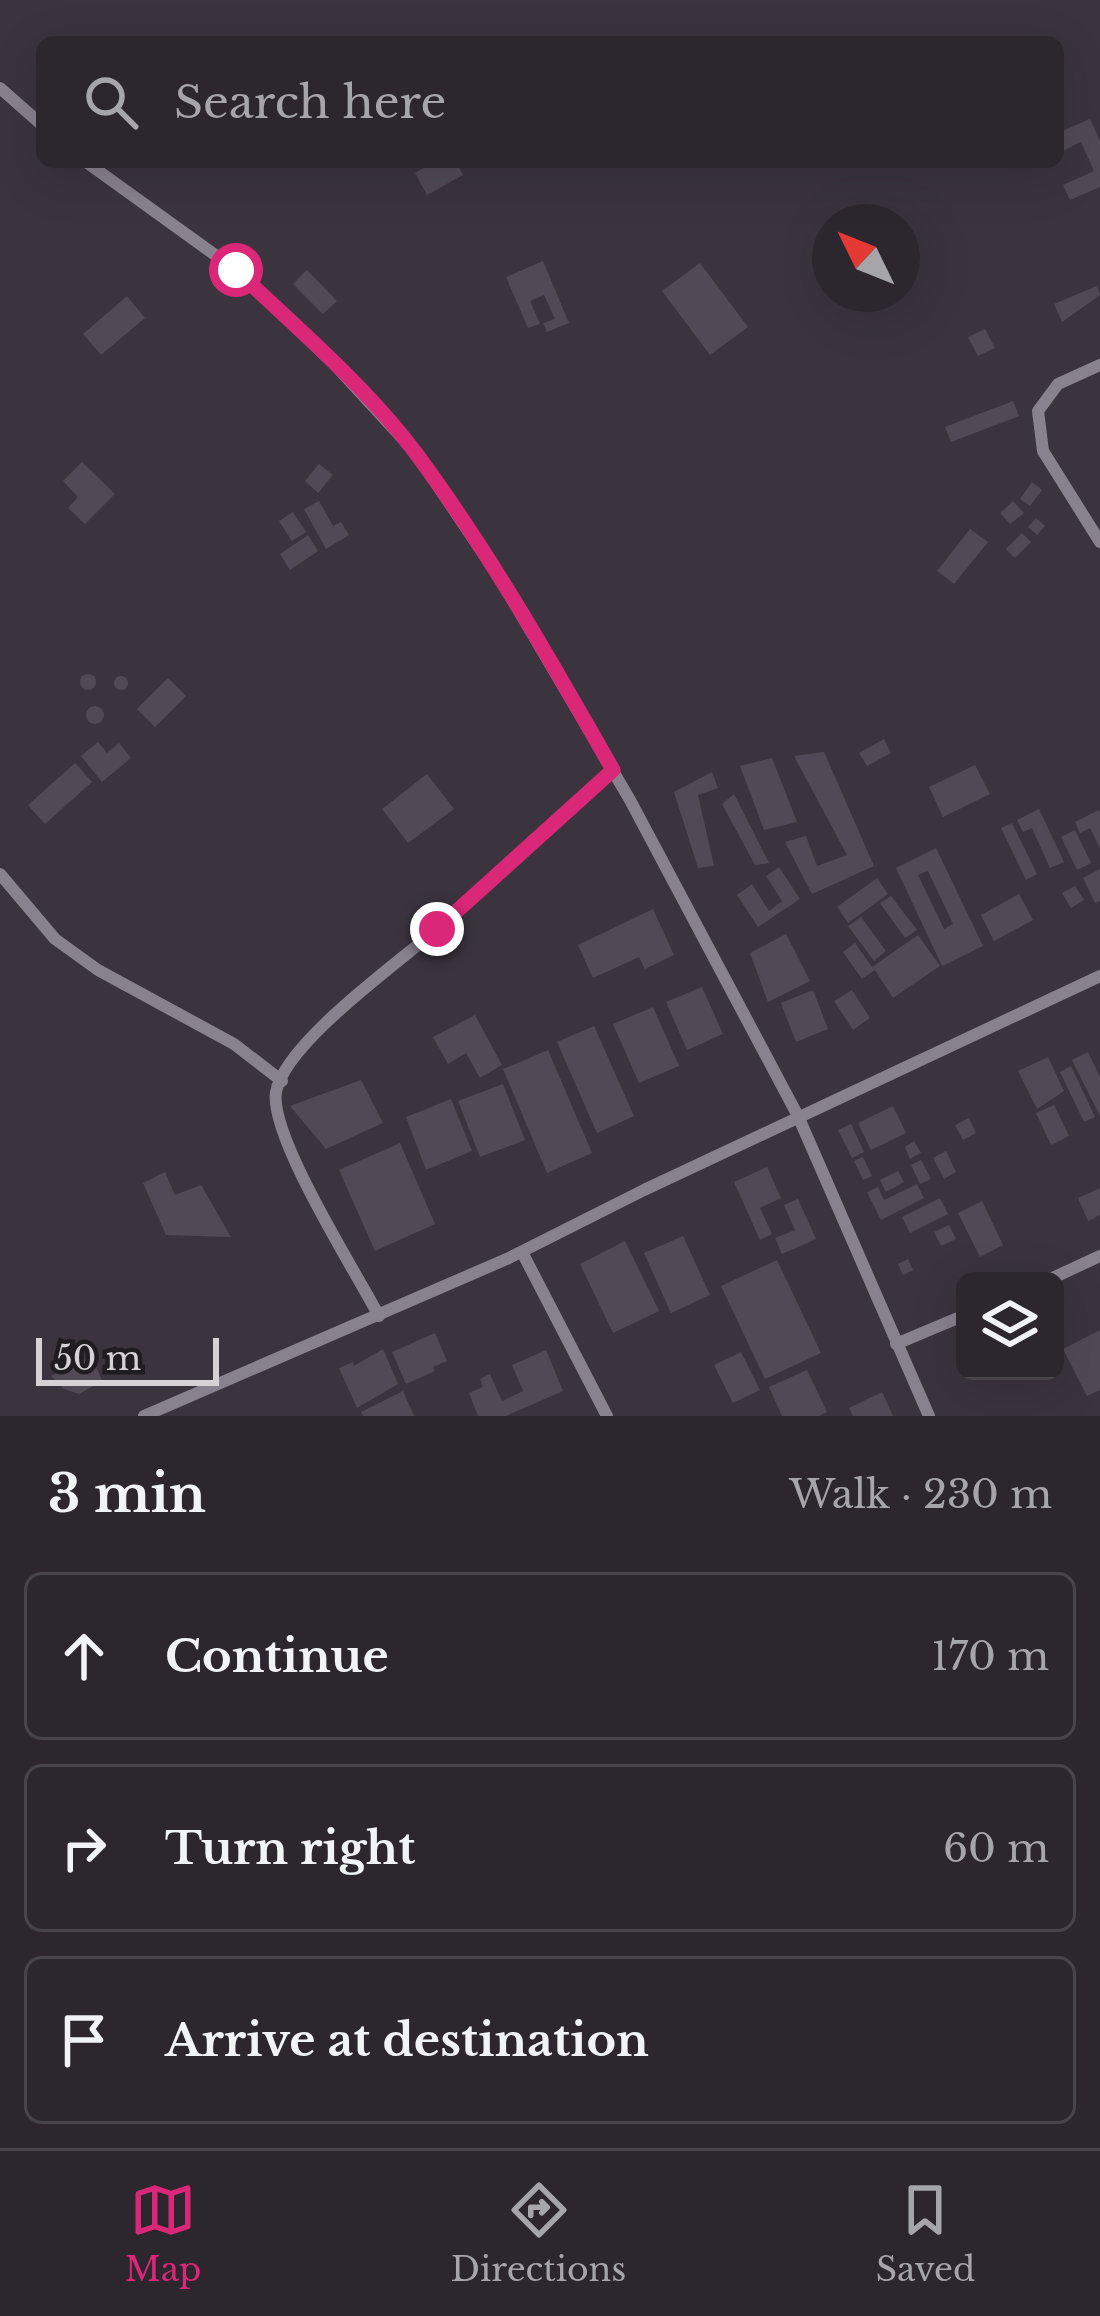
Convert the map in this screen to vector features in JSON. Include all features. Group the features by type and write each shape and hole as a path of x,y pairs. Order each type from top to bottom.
{"street":[{"path":"0,88 36,119"},
{"path":"94,168 236,270 334,364 415,452 499,577 613,770 798,1116 929,1416"},
{"path":"1100,365 1058,385 1038,411 1043,451 1100,542"},
{"path":"379,1316 299,1170 276,1093 292,1060 344,1006 613,770"},
{"path":"0,874 55,939 98,970 234,1043 282,1082"},
{"path":"144,1416 522,1252 798,1116 1100,976"},
{"path":"522,1252 607,1416"},
{"path":"1064,1273 1100,1256"},
{"path":"896,1344 956,1319"}],"building":[{"path":"1090,119 1100,141 1100,187 1070,200 1063,185 1094,171 1081,142 1064,150 1064,130"},
{"path":"424,168 459,168 463,175 427,195 415,173"},
{"path":"543,261 569,323 547,332 543,323 555,319 544,295 530,301 540,324 528,328 506,277"},
{"path":"700,263 748,327 710,355 662,291"},
{"path":"307,270 337,301 323,314 293,284"},
{"path":"1097,286 1100,295 1062,322 1054,304"},
{"path":"127,296 145,318 101,355 83,334"},
{"path":"985,329 995,348 978,356 968,337"},
{"path":"1013,401 1019,416 951,442 945,427"},
{"path":"82,462 115,494 85,524 68,508 78,497 63,481"},
{"path":"319,464 333,475 318,493 305,481"},
{"path":"1032,482 1042,490 1030,506 1020,499"},
{"path":"319,501 333,526 341,522 349,535 326,549 304,509"},
{"path":"1013,501 1024,513 1010,524 1000,513"},
{"path":"293,512 306,532 292,541 279,521"},
{"path":"1036,518 1045,526 1037,535 1028,527"},
{"path":"970,529 988,542 954,584 937,571"},
{"path":"1022,533 1031,542 1015,558 1006,549"},
{"path":"308,535 318,551 290,570 280,554"},
{"path":"88,674 96,682 88,690 80,682"},
{"path":"121,676 128,683 121,690 114,683"},
{"path":"168,678 186,696 155,727 137,709"},
{"path":"95,706 104,715 95,724 86,715"},
{"path":"884,739 891,753 867,766 859,753"},
{"path":"98,742 107,753 119,743 131,758 102,782 81,756"},
{"path":"824,752 874,866 812,894 785,842 806,836 817,866 847,855 794,756"},
{"path":"772,758 797,822 764,830 740,766"},
{"path":"75,763 92,782 45,824 28,805"},
{"path":"975,765 990,794 943,817 929,787"},
{"path":"712,772 718,788 698,795 714,866 698,868 674,792"},
{"path":"427,774 454,809 408,843 382,809"},
{"path":"734,794 769,863 755,865 722,804"},
{"path":"1039,809 1064,862 1050,868 1032,828 1023,832 1017,820"},
{"path":"1099,810 1100,848 1090,828 1080,833 1075,822"},
{"path":"1012,823 1037,874 1026,880 1001,828"},
{"path":"1075,830 1091,863 1077,870 1061,837"},
{"path":"936,848 983,946 942,966 896,868","holes":["928,871 953,924 944,929 918,875"]},
{"path":"779,867 800,899 758,927 737,895 752,884 769,911 782,901 766,876"},
{"path":"1100,869 1100,901 1095,903 1083,878"},
{"path":"877,878 888,894 848,923 837,907"},
{"path":"1075,886 1084,900 1071,908 1062,893"},
{"path":"1019,894 1033,920 994,941 981,915"},
{"path":"891,896 917,930 905,938 880,903"},
{"path":"653,909 674,955 645,969 639,957 593,978 578,945"},
{"path":"861,917 886,951 874,961 848,926"},
{"path":"786,934 810,981 768,1002 750,953"},
{"path":"918,935 940,966 893,998 875,970 862,979 843,952 855,943 872,967"},
{"path":"702,987 723,1034 687,1050 666,1002"},
{"path":"813,990 828,1029 796,1042 781,1003"},
{"path":"852,990 870,1018 853,1030 834,1001"},
{"path":"653,1007 679,1066 639,1083 613,1024"},
{"path":"475,1015 502,1065 480,1078 466,1053 448,1064 433,1037"},
{"path":"594,1026 634,1116 597,1133 557,1042"},
{"path":"548,1050 592,1153 547,1173 503,1069"},
{"path":"1088,1052 1100,1077 1100,1116 1072,1060"},
{"path":"1048,1057 1064,1091 1037,1109 1018,1071"},
{"path":"1071,1066 1095,1117 1084,1122 1060,1072"},
{"path":"361,1080 383,1123 326,1149 290,1106"},
{"path":"503,1084 525,1140 480,1157 458,1101"},
{"path":"451,1099 472,1151 426,1170 406,1117"},
{"path":"1054,1105 1069,1136 1051,1145 1036,1113"},
{"path":"893,1106 906,1133 871,1150 858,1123"},
{"path":"969,1118 976,1133 963,1140 955,1125"},
{"path":"851,1124 864,1152 852,1158 838,1130"},
{"path":"914,1141 921,1153 910,1159 905,1147"},
{"path":"400,1143 435,1224 375,1251 339,1170"},
{"path":"946,1151 956,1172 944,1179 933,1158"},
{"path":"863,1157 872,1176 863,1180 854,1161"},
{"path":"921,1160 931,1179 920,1184 911,1165"},
{"path":"767,1167 781,1198 760,1208 772,1234 760,1240 734,1182"},
{"path":"898,1171 904,1182 886,1192 880,1180"},
{"path":"165,1172 175,1195 201,1185 231,1237 166,1235 143,1183"},
{"path":"917,1184 924,1198 881,1220 867,1192 878,1187 884,1200"},
{"path":"1100,1188 1100,1215 1088,1221 1078,1198"},
{"path":"940,1198 948,1214 910,1233 902,1217"},
{"path":"798,1199 816,1239 782,1254 775,1238 795,1230 784,1205"},
{"path":"982,1201 1003,1245 980,1257 958,1213"},
{"path":"949,1225 956,1239 941,1246 934,1232"},
{"path":"683,1236 710,1295 671,1313 644,1253"},
{"path":"625,1241 659,1311 613,1333 580,1264"},
{"path":"908,1259 913,1270 903,1275 898,1264"},
{"path":"777,1260 821,1353 765,1379 721,1286"},
{"path":"1100,1330 1100,1390 1087,1396 1064,1348"},
{"path":"435,1333 447,1361 406,1384 392,1352"},
{"path":"383,1349 398,1384 357,1408 339,1368 353,1362 354,1366"},
{"path":"546,1350 563,1391 506,1416 478,1416 469,1393 483,1387 480,1379 490,1374 502,1401 523,1391 512,1365"},
{"path":"741,1352 760,1390 733,1403 714,1365"},
{"path":"92,1356 102,1381 79,1394 64,1389 51,1376"},
{"path":"807,1370 827,1412 782,1416 769,1387"},
{"path":"403,1391 414,1416 363,1416 361,1412"},
{"path":"882,1392 893,1416 853,1416 849,1408"}],"route":[{"path":"236,270 334,364 415,452 499,577 613,770 437,929"}]}
